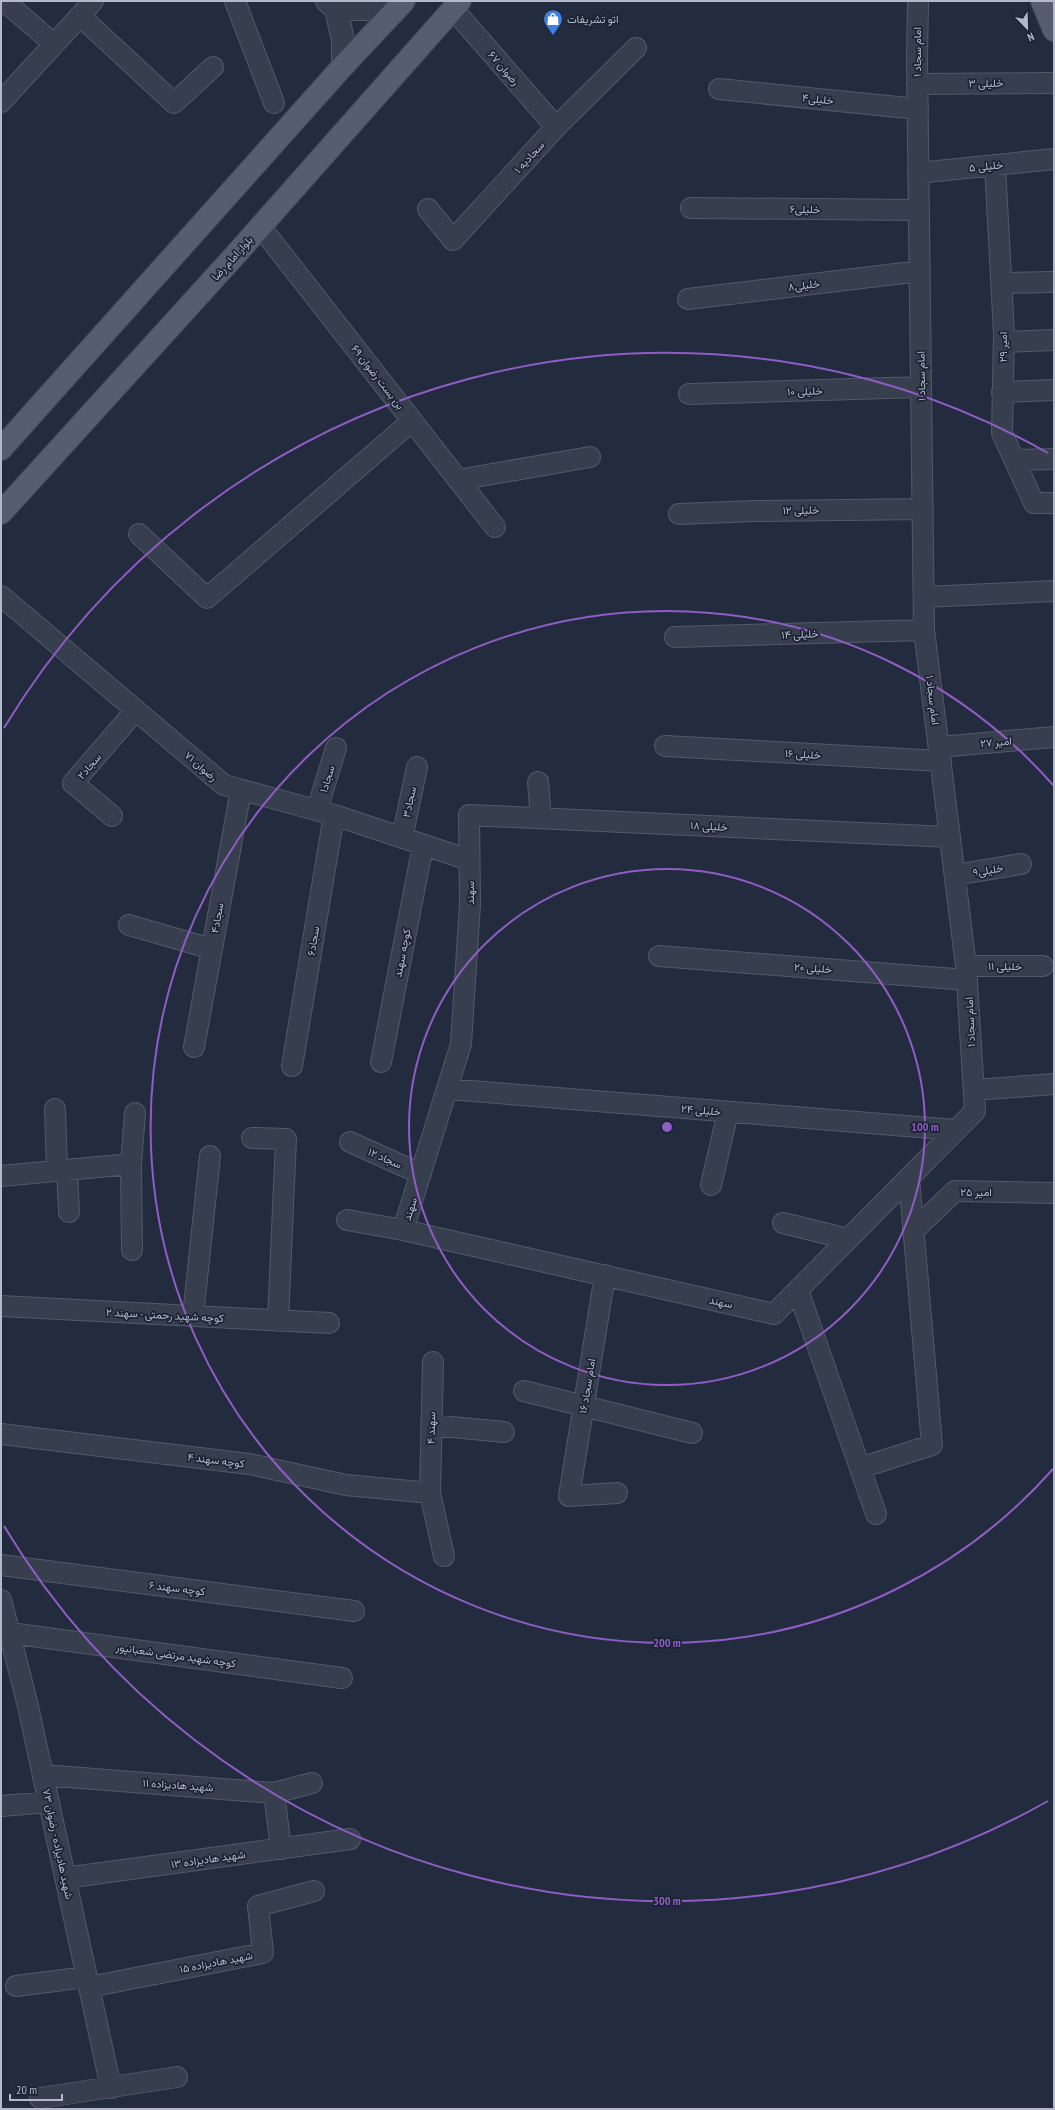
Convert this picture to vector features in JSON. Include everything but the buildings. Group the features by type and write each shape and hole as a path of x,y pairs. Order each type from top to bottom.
{"main road":[{"path":"1042,1 1054,30"},
{"path":"1,449 343,66 402,3"},
{"name":"بلوار امام رضا","path":"1,513 260,226 456,5"}],"street":[{"path":"4,1 54,44"},
{"path":"1,102 93,1"},
{"path":"235,1 274,103"},
{"name":"امام سجاد ۱","path":"774,1314 975,1111 967,973 924,630 917,84 918,1"},
{"path":"343,66 343,40 331,5 365,9 402,3"},
{"name":"رضوان ۶۷","path":"456,5 556,127"},
{"path":"80,16 174,103 213,67"},
{"name":"سجادیه ۱","path":"428,209 453,240 556,127 636,48"},
{"name":"خلیلی ۳","path":"917,84 1054,83"},
{"name":"خلیلی۴","path":"719,89 918,109"},
{"name":"خلیلی ۵","path":"918,173 1054,159"},
{"name":"امیر ۲۹","path":"995,165 1004,342 1002,432 1034,503 1054,503"},
{"name":"خلیلی۶","path":"691,208 919,210"},
{"name":"بن بست رضوان ۶۹","path":"260,226 495,527"},
{"name":"خلیلی۸","path":"688,299 920,272"},
{"path":"1001,283 1054,282"},
{"path":"1004,342 1054,340"},
{"name":"خلیلی ۱۰","path":"689,394 921,387"},
{"path":"1002,392 1054,390"},
{"path":"139,534 207,598 412,421"},
{"path":"458,480 590,457"},
{"path":"1014,460 1054,459"},
{"name":"خلیلی ۱۲","path":"679,514 754,511 923,509"},
{"path":"924,597 1054,591"},
{"name":"رضوان ۷۱","path":"1,596 224,785 326,813 469,860"},
{"name":"خلیلی ۱۴","path":"675,637 924,630"},
{"name":"سجاد۲","path":"112,816 74,783 136,710"},
{"name":"امیر ۲۷","path":"940,754 1054,737"},
{"name":"خلیلی ۱۶","path":"665,746 940,754"},
{"name":"سجاد۱","path":"326,813 336,748"},
{"name":"سجاد۳","path":"402,838 417,767"},
{"path":"538,782 541,818"},
{"name":"سجاد۴","path":"194,1047 241,790"},
{"name":"سجاد۶","path":"292,1066 326,813"},
{"name":"خلیلی ۱۸","path":"469,814 950,837"},
{"name":"سهند","path":"469,814 470,904 461,1044 403,1230 774,1314"},
{"name":"كوچه سهند","path":"382,1062 423,845"},
{"name":"خلیلی۹","path":"955,875 1021,864"},
{"path":"129,925 212,949"},
{"name":"خلیلی ۲۰","path":"659,956 967,973"},
{"name":"خلیلی ۱۱","path":"967,973 1043,966"},
{"path":"974,1090 1054,1084"},
{"name":"خلیلی ۲۴","path":"447,1088 956,1130"},
{"path":"55,1109 62,1170 69,1212"},
{"path":"711,1185 728,1112"},
{"path":"132,1250 131,1164 135,1113"},
{"path":"252,1138 286,1139 278,1321"},
{"name":"سجاد ۱۲","path":"350,1142 420,1174"},
{"path":"193,1316 210,1156"},
{"path":"1,1176 131,1164"},
{"path":"860,1468 932,1445 909,1178"},
{"name":"امیر ۲۵","path":"913,1231 956,1191 1054,1193"},
{"path":"347,1220 403,1230"},
{"path":"783,1223 848,1239"},
{"name":"امام سجاد ۱۶","path":"604,1275 568,1496 617,1493"},
{"path":"798,1290 876,1514"},
{"name":"کوچه شهید رحمتی - سهند ۲","path":"1,1306 329,1324"},
{"name":"سهند ۴","path":"433,1362 430,1493 444,1556"},
{"path":"524,1391 692,1433"},
{"path":"431,1425 504,1432"},
{"name":"کوچه سهند ۴","path":"1,1434 249,1464 346,1485 430,1493"},
{"name":"کوچه سهند ۶","path":"1,1565 354,1611"},
{"name":"شهید هادیزاده - رضوان ۷۳","path":"1,1600 5,1633 43,1775 110,2088"},
{"name":"کوچه شهید مرتضی شعبانپور","path":"5,1633 342,1678"},
{"name":"شهید هادیزاده ۱۱","path":"43,1775 274,1793 312,1783"},
{"path":"274,1793 281,1849"},
{"path":"1,1806 49,1802"},
{"name":"شهید هادیزاده ۱۳","path":"65,1878 350,1839"},
{"name":"شهید هادیزاده ۱۵","path":"88,1982 263,1953 258,1906 314,1892"},
{"path":"16,1986 88,1982"},
{"path":"40,2098 177,2077"}],"place":[{"name":"اتو تشریفات","path":"553,36"}]}
